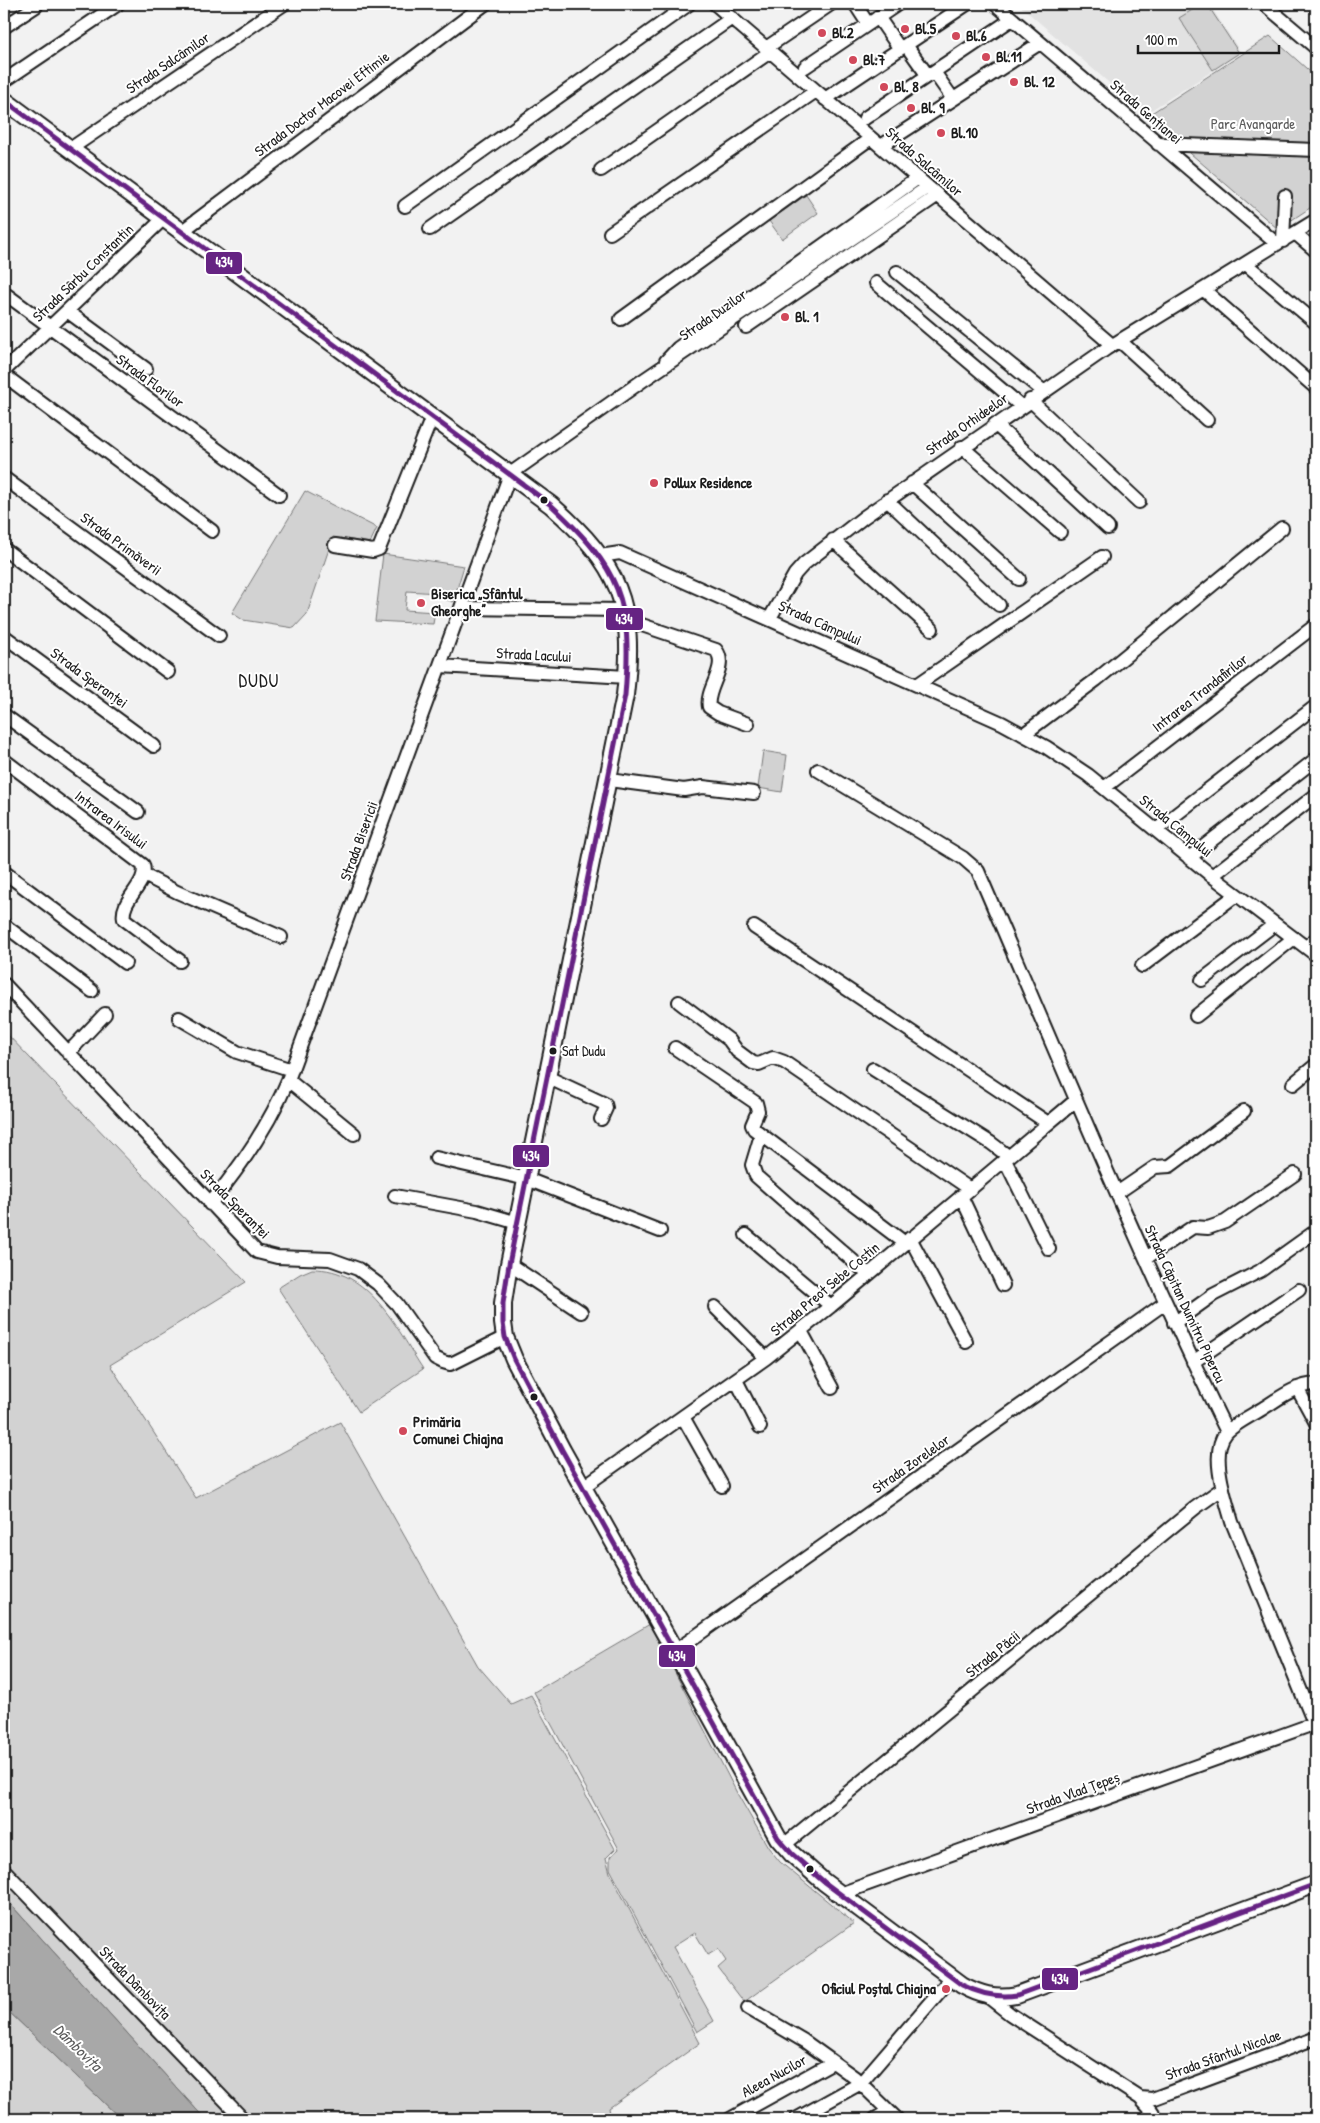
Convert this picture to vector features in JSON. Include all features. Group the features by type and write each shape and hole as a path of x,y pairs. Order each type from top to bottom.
{"main road":[{"path":"4,100 432,416 513,472 563,516 600,556 614,579 626,615 629,642 627,677 609,780 509,1264 503,1303 505,1337 520,1371 772,1830 784,1845 813,1873 840,1894 952,1977 970,1989 987,1996 1006,1997 1035,1988 1316,1884"}],"street":[{"path":"4,81 118,4"},
{"name":"Strada Salcâmilor","path":"70,149 284,4"},
{"name":"Strada Doctor Macovei Eftimie","path":"181,232 485,4"},
{"path":"405,206 689,4"},
{"name":"Strada Salcâmilor","path":"715,4 938,195 1207,420"},
{"path":"601,170 831,4"},
{"path":"855,4 931,74 953,99"},
{"path":"805,66 898,4"},
{"path":"610,233 821,95 903,47 967,4"},
{"name":"Strada Gențianei","path":"995,4 1158,144 1280,242"},
{"path":"1264,4 1316,48"},
{"path":"4,27 36,6"},
{"path":"430,229 732,18"},
{"path":"866,118 1012,19"},
{"path":"881,146 1040,43"},
{"path":"621,319 871,138"},
{"path":"1158,144 1316,150"},
{"name":"Strada Duzilor","path":"513,472 923,182"},
{"path":"746,327 938,195"},
{"path":"1280,242 1285,196"},
{"name":"Strada Sârbu Constantin","path":"4,373 163,219"},
{"name":"Strada Orhideelor","path":"770,618 799,569 812,556 887,500 1043,391 1116,343 1316,221"},
{"path":"1296,233 1316,251"},
{"path":"1246,264 1316,323"},
{"path":"897,272 1043,391"},
{"path":"876,283 1026,403 1139,502"},
{"path":"1207,288 1316,377"},
{"path":"1207,288 1316,388"},
{"name":"Strada Florilor","path":"4,293 279,495"},
{"path":"67,311 146,369"},
{"path":"4,373 212,531"},
{"path":"335,545 373,551 379,549 432,416"},
{"path":"995,424 1108,528"},
{"path":"962,447 1060,532"},
{"name":"Strada Bisericii","path":"210,1204 256,1143 273,1113 290,1075 461,608 513,472"},
{"name":"Strada Primăverii","path":"4,478 219,636"},
{"path":"912,483 1019,579"},
{"path":"887,500 999,605"},
{"path":"1024,734 1096,680 1282,528"},
{"path":"833,540 932,629"},
{"path":"4,549 168,672"},
{"name":"Strada Câmpului","path":"600,556 620,553 770,618 1024,734 1061,756 1104,788 1236,895 1294,938 1313,947"},
{"path":"917,685 1102,557"},
{"path":"461,608 626,615 716,650 720,658 720,664 710,695 710,707 718,713 748,724"},
{"name":"Intrarea Trandafirilor","path":"1104,788 1316,625"},
{"name":"Strada Speranței","path":"4,636 154,746"},
{"name":"Strada Lacului","path":"440,666 627,677"},
{"path":"1156,830 1316,706"},
{"path":"4,715 138,812"},
{"path":"1189,858 1316,759"},
{"name":"Intrarea Irisului","path":"4,760 140,862 145,870 144,875 126,905 123,915 124,919 180,961"},
{"name":"Strada Căpitan Dumitru Pipercu","path":"818,770 972,864 978,871 1165,1303 1227,1432"},
{"path":"609,780 684,790 703,787 754,793"},
{"path":"1212,876 1316,795"},
{"path":"4,872 125,963"},
{"path":"144,875 177,892 281,937"},
{"path":"1142,966 1236,895"},
{"path":"1202,980 1275,924"},
{"path":"4,925 92,991"},
{"path":"754,927 1048,1123"},
{"path":"1196,1016 1294,938"},
{"name":"Strada Speranței","path":"4,984 252,1248 262,1254 277,1257 330,1259 349,1264 363,1272 388,1294 430,1352 443,1362 450,1364 455,1362 505,1337"},
{"path":"679,1002 729,1040 737,1051 753,1063 758,1064 773,1058 784,1062 965,1192 1003,1285"},
{"path":"68,1053 104,1014"},
{"path":"179,1018 237,1052 290,1075 354,1134"},
{"path":"675,1048 756,1103 758,1111 752,1125 762,1135 908,1241 966,1342"},
{"path":"1293,1084 1316,1065"},
{"path":"873,1069 991,1143 1007,1158 1049,1249"},
{"path":"547,1077 605,1104 606,1108 601,1119"},
{"name":"Strada Preot Sebe Costin","path":"583,1487 766,1358 1076,1101"},
{"path":"1117,1193 1155,1168 1170,1166 1244,1111"},
{"path":"762,1135 752,1164 756,1176 868,1274"},
{"path":"436,1158 527,1179 660,1231"},
{"path":"1146,1258 1192,1228 1208,1228 1225,1222 1295,1174"},
{"path":"395,1196 476,1211 518,1223"},
{"path":"1174,1323 1212,1295 1260,1271 1316,1231"},
{"path":"746,1235 831,1306"},
{"path":"509,1264 580,1312"},
{"path":"1193,1362 1299,1290"},
{"name":"Strada Zorelelor","path":"675,1651 1165,1303"},
{"path":"715,1306 766,1358"},
{"path":"800,1331 832,1388"},
{"path":"736,1380 760,1427"},
{"path":"1316,1384 1297,1388 1227,1432 1219,1449 1219,1467 1223,1488 1238,1538 1316,1725"},
{"path":"1297,1388 1316,1422"},
{"path":"683,1417 722,1486"},
{"name":"Strada Păcii","path":"784,1845 1195,1508 1223,1488"},
{"name":"Strada Vlad Țepeș","path":"840,1894 1316,1725"},
{"name":"Strada Dâmbovița","path":"4,1870 243,2119"},
{"path":"796,2119 861,2083 952,1977"},
{"path":"987,1996 1010,2014 1140,2098 1157,2119"},
{"name":"Aleea Nucilor","path":"748,2008 785,2028 833,2062 861,2083 892,2115"},
{"name":"Strada Sfântul Nicolae","path":"1140,2098 1152,2099 1316,2038"},
{"name":"Aleea Nucilor","path":"730,2119 833,2062"},
{"name":"Aleea Nucilor","path":"875,2119 892,2115"}],"shaded area":[{"path":"1018,4 1209,4 1241,53 1145,114"}],"green space":[{"path":"1202,4 1207,4 1239,53 1213,70 1179,18"},
{"name":"Parc Avangarde","path":"1270,36 1316,77 1316,204 1278,229 1147,116"},
{"path":"806,195 818,213 782,239 769,221"},
{"path":"305,491 377,528 370,543 333,537 307,614 294,628 243,620 232,613"},
{"path":"383,554 464,566 453,602 439,597 437,593 407,591 405,610 435,612 433,624 375,621"},
{"path":"763,751 787,755 782,792 758,788"},
{"path":"4,1031 246,1282 110,1365 196,1498 340,1422 478,1666 511,1704 531,1695 615,1849 606,1858 610,1873 700,2043 609,2108 611,2119 205,2119 4,1897"},
{"path":"312,1269 332,1271 350,1278 365,1289 391,1319 423,1369 359,1412 278,1288"},
{"path":"650,1624 738,1795 768,1847 780,1862 854,1923 744,2002 718,1968 726,1961 718,1949 708,1955 695,1933 673,1947 714,2021 697,2032 610,1869 610,1857 619,1849 534,1692"},
{"path":"4,2007 121,2119 4,2119"}],"water":[{"name":"Dâmbovița","path":"4,1897 205,2119 121,2119 4,2007"}],"transit line":[{"name":"434","path":"4,100 551,505 593,548 607,568 617,589 627,635 625,695 509,1264 503,1303 503,1323 505,1337 514,1359 562,1450 778,1838 792,1854 824,1882 962,1985 975,1991 996,1996 1017,1995 1316,1884"}],"place":[{"name":"Bl.5","path":"905,29"},
{"name":"Bl.2","path":"822,33"},
{"name":"Bl.6","path":"956,36"},
{"name":"Bl.11","path":"986,57"},
{"name":"Bl.7","path":"853,60"},
{"name":"Bl. 12","path":"1014,82"},
{"name":"Bl. 8","path":"884,87"},
{"name":"Bl. 9","path":"911,108"},
{"name":"Bl.10","path":"941,133"},
{"name":"Bl. 1","path":"785,317"},
{"name":"Pollux Residence","path":"654,483"},
{"name":"Biserica „Sfântul Gheorghe”","path":"421,603"},
{"name":"Sat Dudu","path":"553,1051"},
{"name":"Primăria Comunei Chiajna","path":"403,1431"},
{"name":"Oficiul Poștal Chiajna","path":"946,1989"}],"district":[{"name":"DUDU","path":"259,681"}]}
